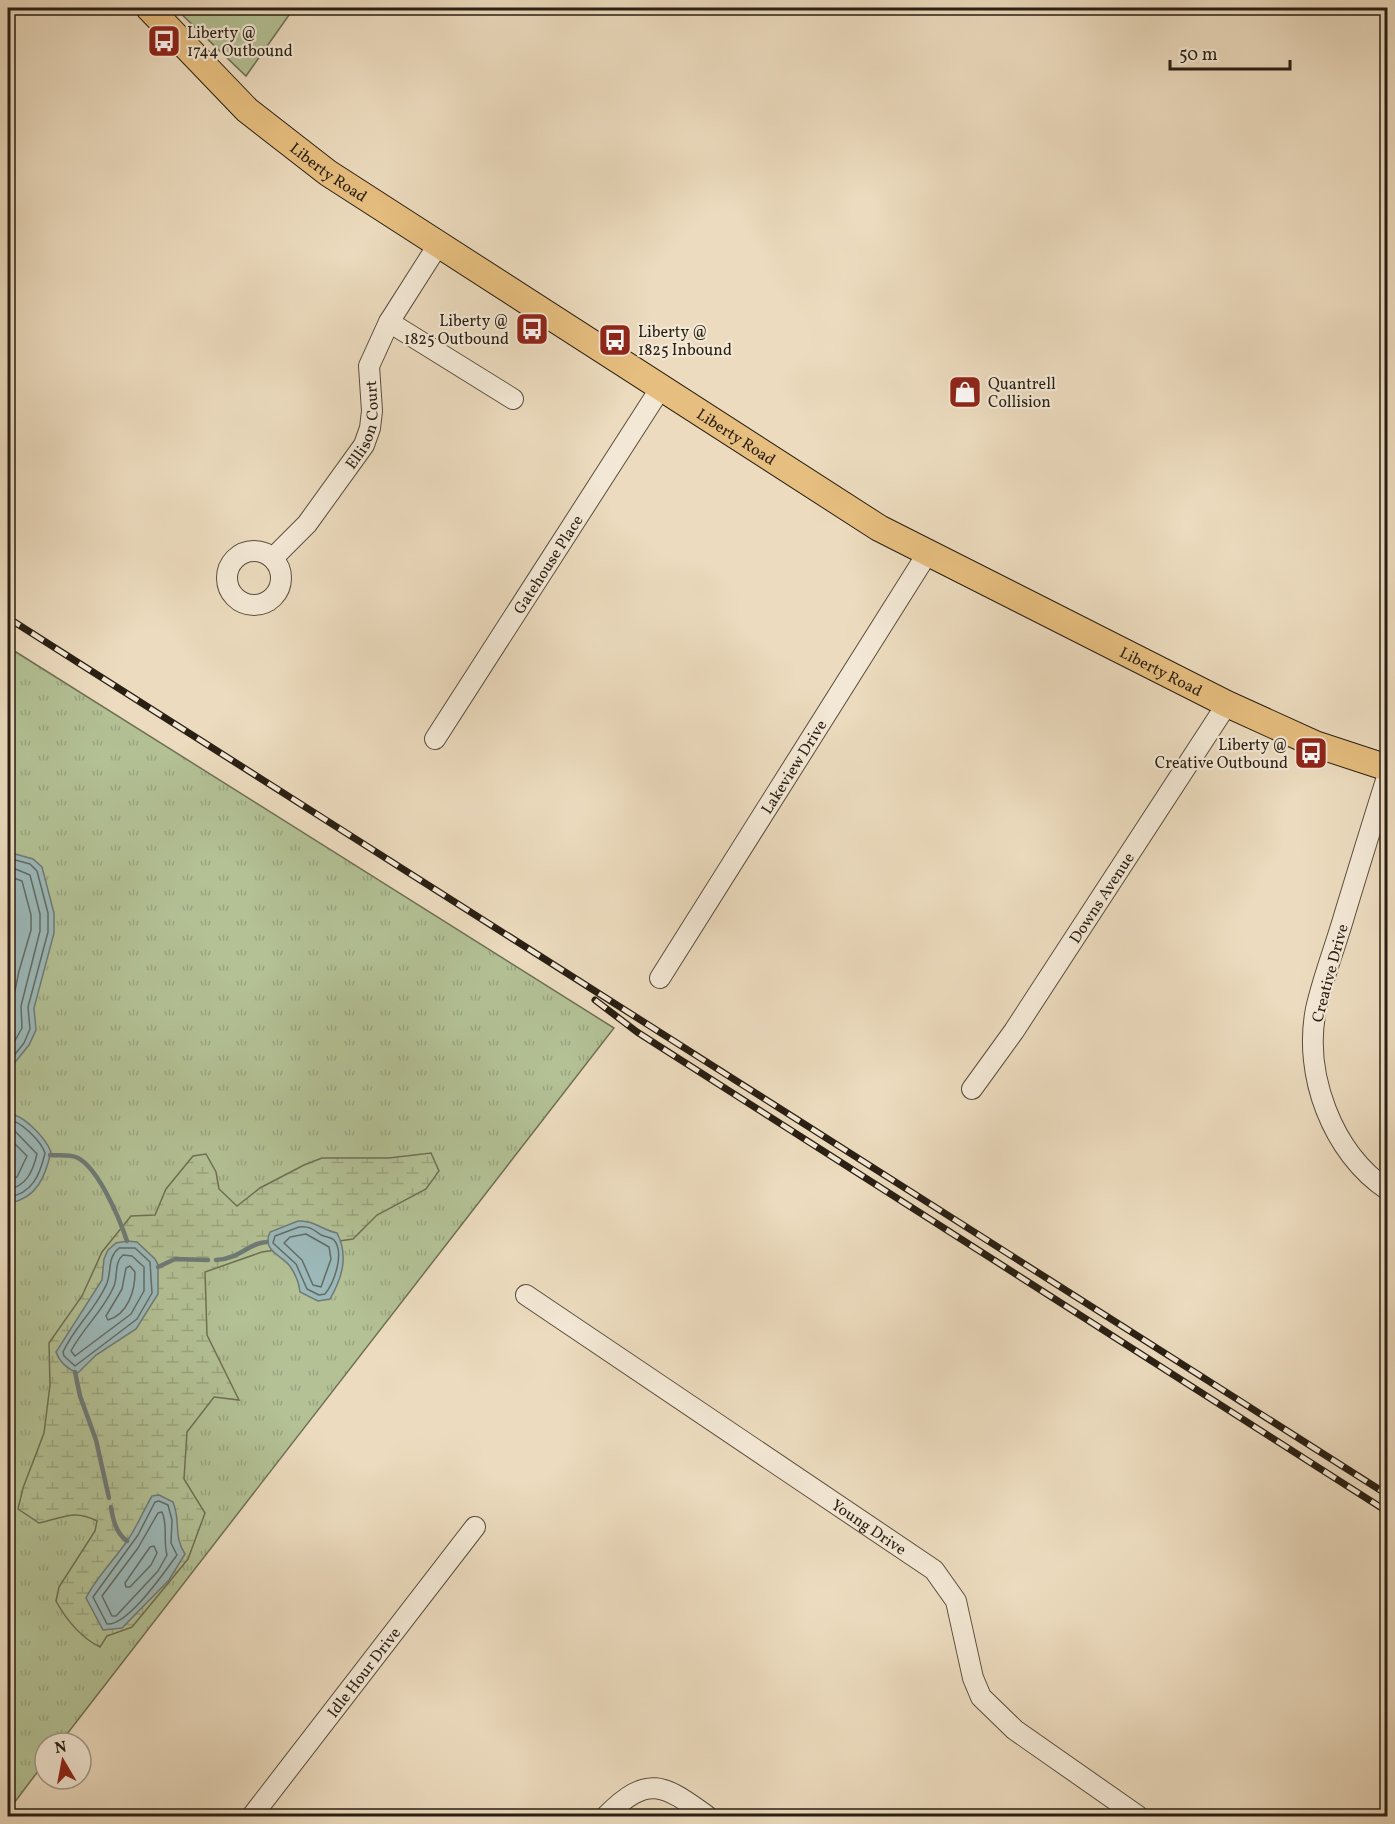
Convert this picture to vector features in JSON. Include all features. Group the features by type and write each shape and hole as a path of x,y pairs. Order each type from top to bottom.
{"main road":[{"name":"Liberty Road","path":"149,8 247,110 334,176 660,389 879,528 1227,704 1315,744 1388,768"}],"street":[{"name":"Ellison Court","path":"273,558 307,524 364,445 370,428 372,411 369,366 389,322 438,245"},
{"path":"389,322 513,399"},
{"name":"Gatehouse Place","path":"435,739 660,389"},
{"name":"Lakeview Drive","path":"660,978 927,554"},
{"name":"Downs Avenue","path":"972,1089 1014,1031 1227,704"},
{"name":"Creative Drive","path":"1388,774 1316,1010 1314,1055 1323,1104 1334,1128 1362,1169 1388,1190"},
{"name":"Young Drive","path":"526,1294 934,1570 956,1601 969,1662 981,1697 1015,1730 1138,1816"},
{"name":"Idle Hour Drive","path":"252,1816 475,1527"},
{"path":"606,1816 625,1797 648,1788 661,1789 676,1795 707,1816"}],"green space":[{"path":"175,8 294,8 246,76"},
{"path":"8,647 614,1028 69,1731 33,1731 33,1778 8,1811"},
{"path":"431,1153 439,1171 426,1189 377,1215 353,1239 262,1252 205,1272 207,1335 239,1400 214,1397 187,1432 184,1479 205,1513 188,1559 132,1627 107,1636 100,1647 86,1638 69,1622 56,1601 59,1587 95,1531 97,1521 75,1515 39,1523 18,1509 23,1488 44,1433 50,1385 49,1343 82,1296 102,1252 131,1216 155,1215 166,1189 193,1156 206,1154 216,1172 219,1189 237,1206 260,1188 322,1158 389,1158"}],"water":[{"path":"8,852 33,859 42,867 54,913 54,933 34,1008 36,1030 29,1045 8,1071"},
{"path":"8,1114 27,1122 44,1140 51,1152 43,1178 38,1185 27,1196 10,1203 8,1202"},
{"path":"298,1221 309,1222 337,1233 341,1242 343,1258 341,1275 330,1299 318,1301 300,1292 291,1268 268,1243 270,1232"},
{"path":"137,1242 155,1259 158,1265 158,1294 136,1329 96,1355 78,1373 70,1370 56,1352 102,1280 104,1259 108,1250 116,1243"},
{"path":"159,1495 173,1502 177,1516 179,1541 185,1554 169,1580 122,1628 103,1630 86,1598 131,1536 152,1496"}],"waterway":[{"path":"50,1155 75,1157 86,1164 108,1196 127,1241"},
{"path":"216,1260 232,1257 255,1245 267,1242"},
{"path":"158,1267 175,1259 208,1260"},
{"path":"75,1372 80,1396 96,1440 109,1498"},
{"path":"111,1507 118,1530 127,1541"}],"railway":[{"path":"8,618 1388,1495"},
{"path":"595,1000 637,1032 1388,1512"}],"place":[{"name":"Liberty @ 1744 Outbound","path":"164,41"},
{"name":"Liberty @ 1825 Outbound","path":"532,329"},
{"name":"Liberty @ 1825 Inbound","path":"615,340"},
{"name":"Quantrell Collision","path":"965,392"},
{"name":"Liberty @ Creative Outbound","path":"1311,753"}]}
